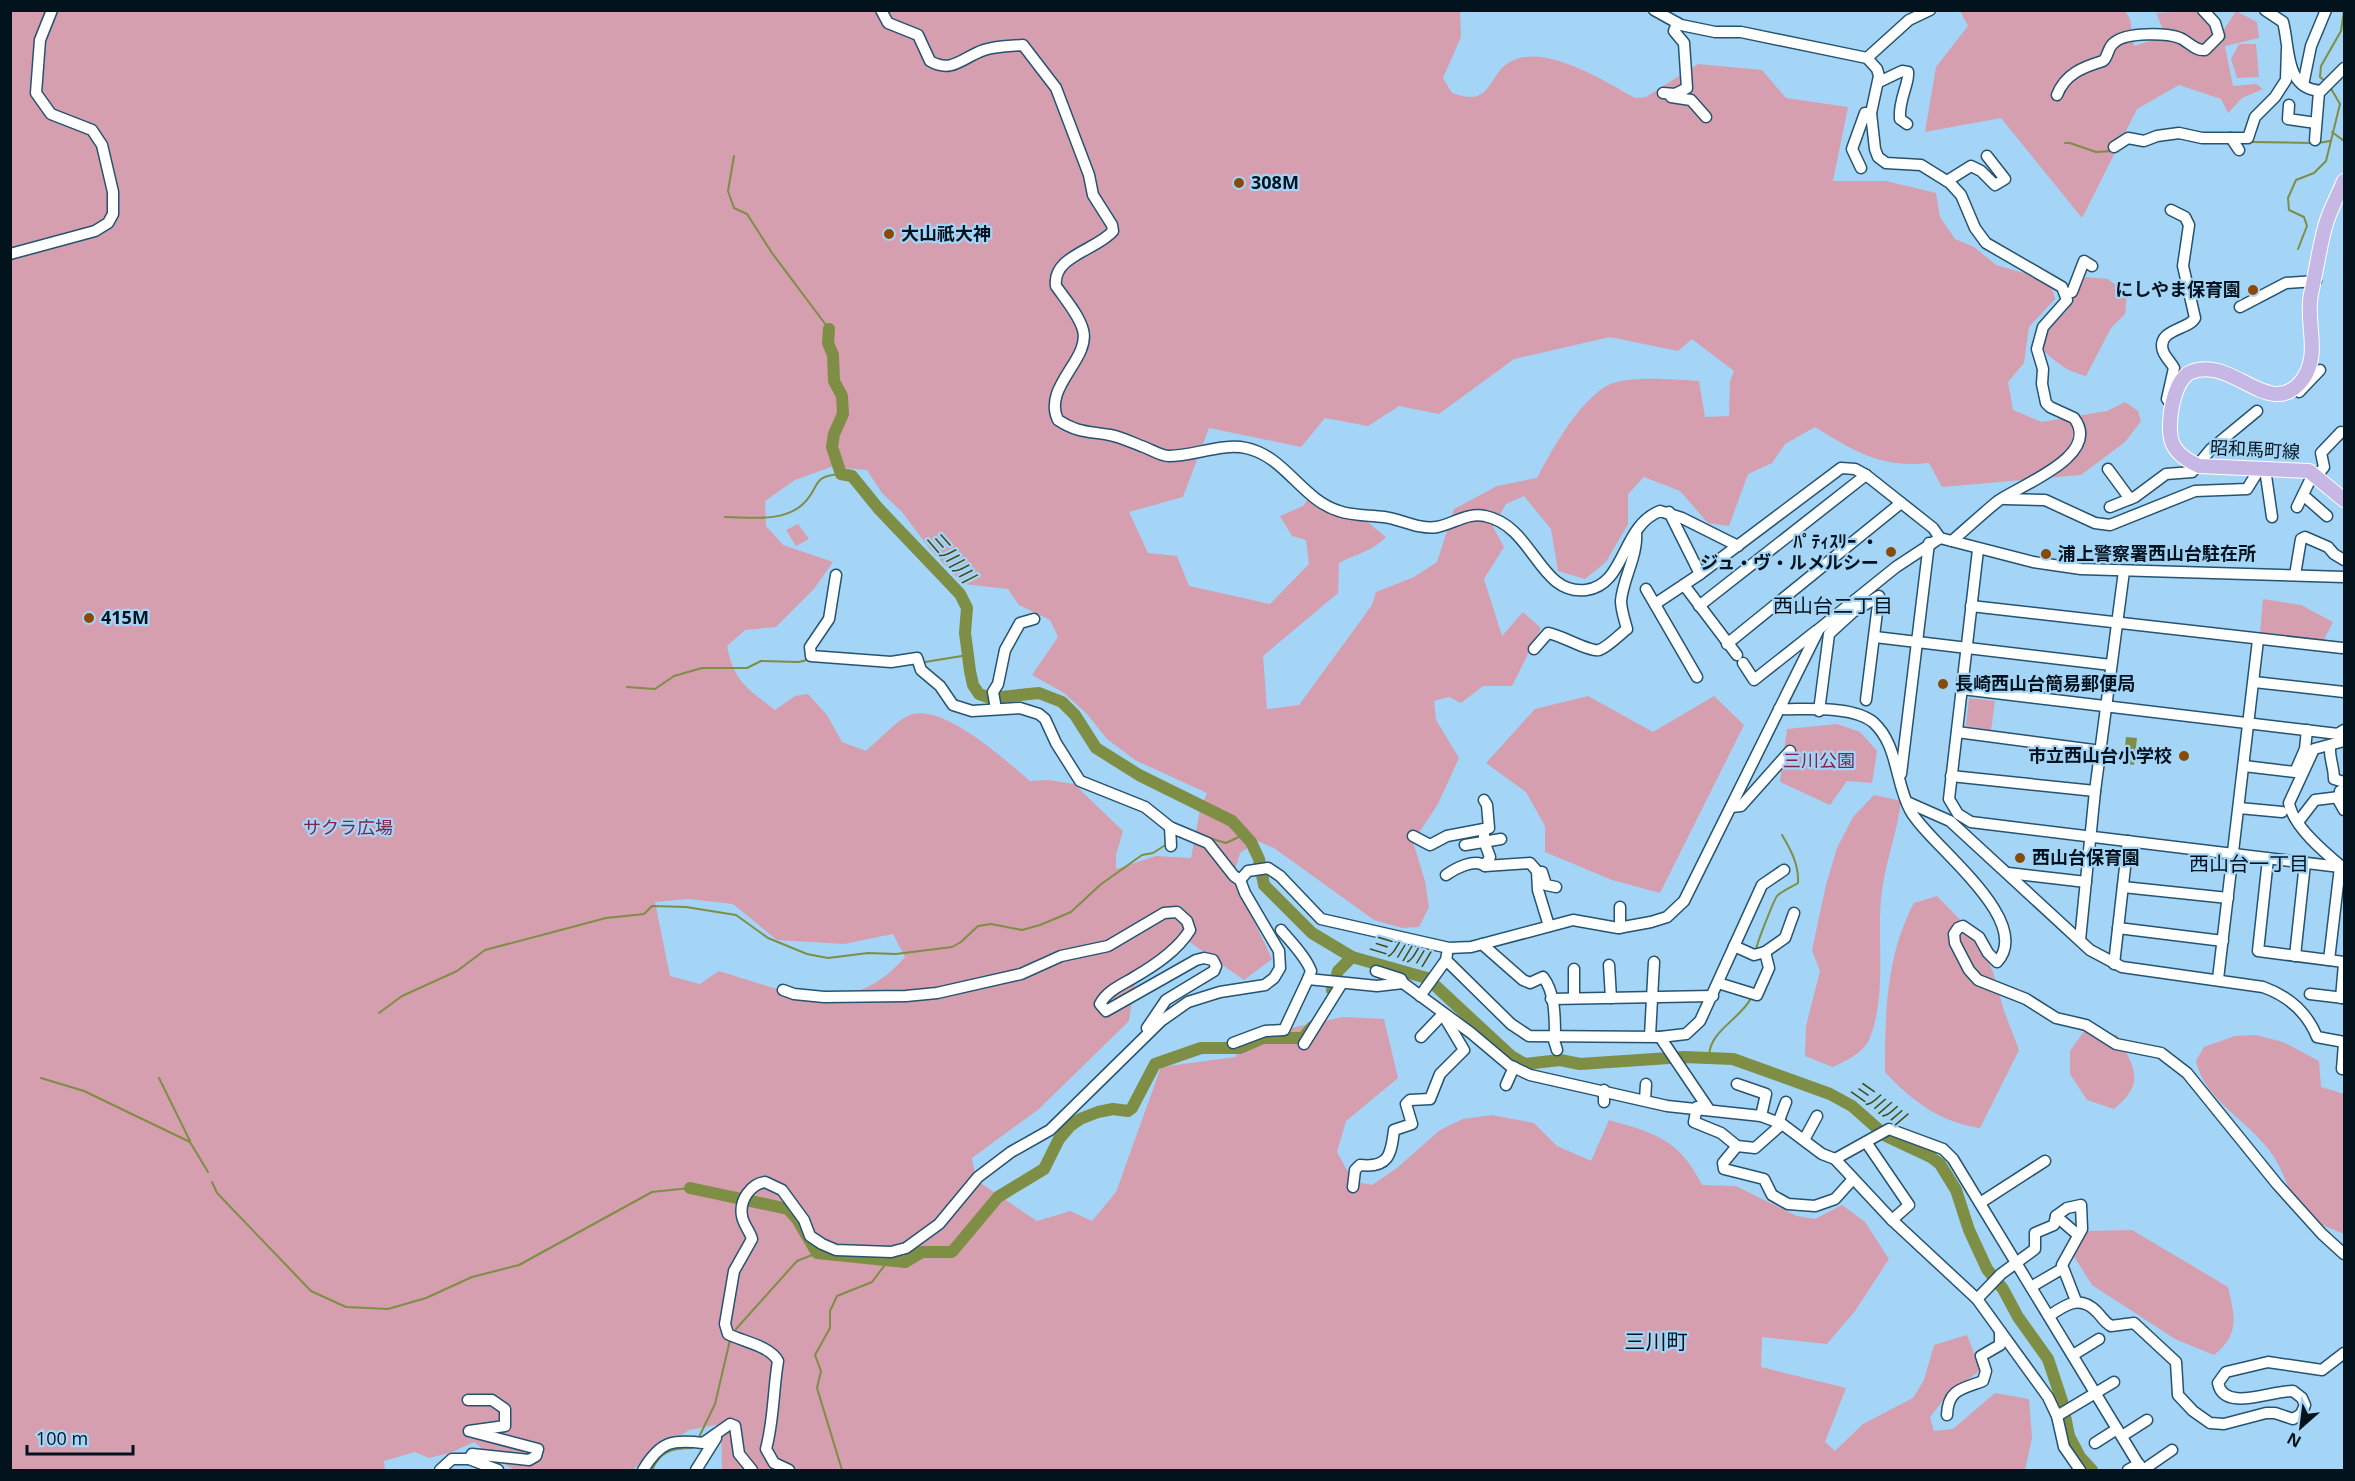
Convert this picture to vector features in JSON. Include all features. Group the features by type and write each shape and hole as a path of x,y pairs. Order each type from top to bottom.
{"main road":[{"path":"2295,387 2310,364 2311,295 2316,281 2325,225 2344,181"},
{"name":"昭和馬町線","path":"2295,387 2279,393 2265,393 2221,370 2205,368 2183,377 2175,392 2172,442 2186,459 2199,466 2304,470 2315,475 2344,500"}],"street":[{"path":"10,254 96,231 108,223 113,214 113,192 102,145 92,130 51,114 36,93 40,40 51,10"},
{"path":"880,10 888,23 918,35 930,61 944,68 959,64 982,51 1023,45 1056,88 1067,111 1089,175 1093,195 1112,225 1113,231 1106,238 1070,260 1059,269 1055,278 1056,286 1084,333 1083,342 1059,389 1054,406 1058,420 1074,430 1111,435 1166,456 1246,448 1276,462 1328,506 1342,512 1385,517 1423,527 1438,527 1468,516 1484,516 1509,526 1530,548 1554,582 1573,590 1585,591 1603,585 1613,572 1636,529 1650,515 1660,511 1669,512 1738,546"},
{"path":"1654,10 1677,23 1715,33 1741,32 1868,58 1877,69 1879,82 1871,113 1875,149 1881,159 1890,164 1909,162 1921,165 1947,181 1961,195 1975,228 1986,243 2057,282 2066,294 2065,304 2043,327 2037,349 2043,369 2042,384 2046,403 2074,418 2080,431 2078,440 2069,456 2043,477 2000,500 1952,542"},
{"path":"1868,58 1909,20 1930,10"},
{"path":"2057,95 2066,78 2085,67 2103,61 2114,42 2123,38 2169,34 2195,48 2205,50 2219,36 2215,23 2203,10"},
{"path":"2265,10 2283,22 2290,65 2303,85"},
{"path":"2303,85 2311,46 2326,10"},
{"path":"1677,23 1674,27 1684,43 1688,84 1685,91 1667,93 1672,97 1692,100 1706,117"},
{"path":"2114,147 2128,138 2144,141 2179,133 2235,145 2248,138 2255,117 2276,97 2287,76 2287,49"},
{"path":"2315,140 2316,123 2325,87 2344,68"},
{"path":"1879,82 1902,71 1908,72 1909,79 1899,104 1900,118 1907,124"},
{"path":"2303,85 2325,87"},
{"path":"2289,105 2288,119 2316,123"},
{"path":"1861,168 1852,149 1865,113 1871,113"},
{"path":"1947,181 1971,166 1981,171 1995,185 2000,184 2005,179 1987,156"},
{"path":"2171,210 2185,217 2189,225 2182,266 2195,318 2193,323 2173,330 2163,342 2162,350 2174,368 2167,399 2173,406"},
{"path":"2066,294 2072,291 2084,261 2092,266"},
{"path":"2240,307 2286,283 2316,281"},
{"path":"2295,387 2299,392 2305,388 2320,370"},
{"path":"2110,507 2130,499 2166,474 2192,472 2211,449 2257,411"},
{"path":"2297,507 2315,475 2324,466 2321,453 2341,432"},
{"path":"1655,604 1700,574 1841,468 1855,469 1866,475 1933,528 1940,538 1978,550 2060,567 2344,577"},
{"path":"2108,469 2130,499"},
{"path":"2000,500 2045,500 2095,523 2110,525 2195,491 2247,489 2263,469"},
{"path":"2263,469 2272,517"},
{"path":"1699,606 1866,475"},
{"path":"2303,495 2328,516"},
{"path":"1727,644 1901,503"},
{"path":"1669,512 1700,574"},
{"path":"1534,649 1548,633 1560,635 1588,649 1599,650 1627,629 1621,604 1637,541 1636,529"},
{"path":"2295,575 2301,539 2305,537 2328,547 2344,560"},
{"path":"1684,585 1754,680 1929,543 1940,538"},
{"path":"1901,780 1929,543"},
{"path":"1978,550 1951,776 1949,799 1954,818 2008,873 2080,940 2114,964 2218,979 2272,990 2298,1007 2317,1037 2344,1043 2342,1069 2344,1069"},
{"path":"2080,940 2095,791 2124,571"},
{"path":"789,1470 774,1463 766,1449 774,1422 773,1390 778,1361 769,1349 750,1345 728,1334 725,1324 734,1271 752,1239 742,1216 746,1194 757,1183 773,1183 794,1206 810,1236 836,1250 891,1252 906,1248 945,1218 978,1177 1018,1148 1050,1130 1146,1034 1188,1002 1221,992 1265,985 1274,978 1280,968 1279,951 1245,893 1240,880 1234,876 1208,843 1188,836 1170,837 1144,807 1088,787 1080,781 1056,743 1045,719 1039,714 1020,708 996,707 972,711 952,705 940,686 921,670 916,658 891,662 812,656 810,647 828,619 836,575"},
{"path":"1646,589 1697,677"},
{"path":"1819,711 1829,634 1853,612 1879,596 1866,700"},
{"path":"1971,606 2342,648"},
{"path":"996,707 993,692 998,684 1005,650 1020,623 1034,619"},
{"path":"1240,880 1248,871 1268,867 1280,876 1321,919 1449,948 1482,944 1549,926 1583,920 1602,927 1620,928 1667,916 1684,901 1819,629"},
{"path":"1875,637 2111,665"},
{"path":"2218,979 2259,640"},
{"path":"2254,682 2344,692"},
{"path":"1962,689 2338,734 2344,730"},
{"path":"1779,709 1852,712 1873,723 1889,747 1910,811 1980,890 1999,916 2005,940 2002,957 1997,962 1972,930 1963,926 1958,928 1954,934 1955,943 1969,970 1978,980 2026,999 2056,1018 2086,1025 2116,1044 2161,1053 2187,1073 2277,1184 2322,1234 2344,1254"},
{"path":"2244,766 2295,771 2305,749 2307,730"},
{"path":"1957,732 2101,751"},
{"path":"2329,960 2340,917 2342,868 2290,811 2291,796 2314,749 2344,741"},
{"path":"2330,746 2329,760 2334,768 2334,778 2343,782 2339,797 2344,810"},
{"path":"1731,807 1741,806 1790,751"},
{"path":"1951,776 2095,791"},
{"path":"2298,822 2315,800 2339,797"},
{"path":"1413,836 1430,845 1447,836 1489,828 1488,809 1484,800"},
{"path":"1907,802 1971,822 2342,868"},
{"path":"2239,808 2282,812"},
{"path":"1484,829 1484,843 1490,857 1485,867"},
{"path":"1465,845 1470,842 1484,843 1501,839"},
{"path":"2114,964 2128,841"},
{"path":"2268,859 2258,951 2344,963 2343,998 2310,994"},
{"path":"1446,875 1476,862 1485,867 1530,862 1538,863 1546,885 1556,887"},
{"path":"1530,862 1537,871 1540,899 1549,926"},
{"path":"2295,956 2305,863"},
{"path":"1446,960 1523,1033 1529,1036 1655,1037 1686,1034 1696,1028 1713,996 1762,885 1784,870"},
{"path":"2008,873 2086,882"},
{"path":"2123,887 2228,898"},
{"path":"1620,908 1620,928"},
{"path":"783,990 794,994 824,997 906,996 937,993 1021,974 1061,956 1108,946 1164,913 1177,912 1184,916 1190,930 1180,944 1159,961 1112,990 1100,1004 1106,1011 1196,960 1204,958 1213,960 1216,966 1208,976 1166,1000 1147,1027 1146,1034"},
{"path":"1760,954 1785,938 1794,913"},
{"path":"2118,928 2223,941"},
{"path":"1233,1043 1240,1043 1265,1031 1284,1030 1308,979 1311,971 1305,958 1293,948 1281,930"},
{"path":"1482,944 1526,982 1543,977 1550,986 1555,1014 1554,1036 1557,1050"},
{"path":"1718,983 1753,994 1769,968 1760,954 1734,946"},
{"path":"1423,992 1434,973 1446,960 1449,948"},
{"path":"1654,962 1655,1037 1681,1067 1702,1108"},
{"path":"1609,965 1611,998"},
{"path":"1574,969 1574,998"},
{"path":"1353,1187 1356,1170 1360,1165 1378,1166 1391,1150 1394,1130 1412,1125 1405,1108 1410,1100 1430,1099 1440,1074 1464,1050 1441,1012 1423,992 1403,983 1401,979 1376,971"},
{"path":"1308,979 1377,986 1403,983"},
{"path":"1304,1044 1341,983"},
{"path":"1551,999 1713,996"},
{"path":"1421,1037 1441,1012"},
{"path":"1441,1012 1514,1067 1530,1075 1667,1106 1761,1116 1780,1123 1822,1154 1835,1160 1892,1220 1977,1299 2043,1390 2058,1415 2064,1446 2080,1470"},
{"path":"1506,1085 1514,1067"},
{"path":"1645,1100 1646,1084"},
{"path":"1737,1084 1766,1094 1761,1116"},
{"path":"1604,1090 1604,1102"},
{"path":"1702,1108 1694,1122 1721,1133 1737,1146 1755,1148 1780,1123 1786,1102"},
{"path":"1804,1140 1816,1116"},
{"path":"1835,1160 1889,1129 1943,1149 1953,1160 1980,1203 2094,1393 2142,1468"},
{"path":"1870,1139 1909,1204 1892,1220"},
{"path":"1737,1146 1722,1167 1730,1172 1764,1179 1772,1195 1788,1204 1815,1206 1830,1202 1853,1179"},
{"path":"1980,1203 2045,1161"},
{"path":"1977,1299 2001,1274 2035,1249 2036,1233 2054,1226 2056,1216 2067,1208 2081,1204 2082,1229 2062,1265 2076,1301"},
{"path":"2056,1216 2078,1235"},
{"path":"2031,1287 2060,1270"},
{"path":"2049,1316 2070,1302 2076,1301 2097,1311 2111,1326 2129,1322 2144,1330 2176,1362 2180,1399 2200,1417 2217,1425 2266,1413 2292,1419 2301,1414 2305,1405 2301,1396 2293,1391 2236,1399 2226,1397 2221,1392 2218,1383 2220,1377 2226,1372 2268,1362 2322,1370 2344,1353"},
{"path":"1947,1415 1947,1403 1951,1395 1983,1381 1986,1371 1981,1356 2000,1345 2000,1333"},
{"path":"2073,1355 2099,1339"},
{"path":"2058,1415 2094,1393 2099,1393 2114,1382"},
{"path":"468,1400 492,1400 505,1409 505,1426 469,1431 538,1449 536,1456 529,1460 472,1454 469,1459"},
{"path":"2096,1443 2147,1420"},
{"path":"643,1470 652,1455 665,1444 686,1441 703,1443 719,1434 730,1424 735,1426 740,1454 752,1470"},
{"path":"696,1470 719,1434"},
{"path":"2128,1470 2142,1468 2172,1450"},
{"path":"440,1470 452,1459 469,1459 498,1470"}],"green space":[{"name":"サクラ広場","path":"10,11 1460,11 1461,37 1443,78 1452,93 1466,97 1483,93 1498,72 1514,60 1543,57 1576,67 1635,98 1646,97 1698,64 1762,70 1786,98 1848,107 1833,181 1886,181 1936,193 1940,217 1955,239 1974,247 1996,265 2027,274 2051,285 2055,299 2029,327 2024,363 2008,382 2013,410 2042,422 2107,411 2125,402 2138,411 2141,421 2125,442 2081,475 1942,487 1929,463 1897,463 1869,456 1815,427 1785,444 1772,463 1748,474 1729,526 1708,523 1680,491 1644,477 1628,494 1628,524 1606,562 1585,579 1558,571 1551,529 1524,496 1506,504 1493,527 1504,547 1484,579 1502,636 1523,612 1541,628 1512,686 1483,686 1461,703 1449,697 1434,701 1436,720 1459,758 1438,804 1413,842 1425,881 1429,907 1419,927 1402,928 1374,920 1274,848 1258,841 1240,853 1233,877 1272,959 1244,980 1178,934 1161,966 1136,976 1129,1021 1039,1109 972,1158 976,1180 1037,1221 1070,1211 1092,1221 1116,1192 1161,1067 1235,1057 1249,1037 1343,1017 1384,1019 1398,1078 1346,1121 1337,1152 1353,1181 1372,1185 1397,1168 1440,1130 1463,1119 1492,1115 1534,1123 1557,1146 1591,1161 1609,1120 1640,1129 1664,1140 1685,1158 1702,1185 1736,1186 1797,1216 1815,1219 1842,1205 1865,1222 1889,1259 1855,1311 1827,1344 1762,1337 1761,1367 1846,1388 1825,1442 1835,1451 1863,1424 1913,1398 1924,1380 1934,1345 1967,1335 1981,1370 1948,1394 1930,1417 1934,1431 1953,1429 1995,1393 2029,1399 2032,1438 2025,1470 722,1470 721,1424 689,1430 677,1438 662,1439 633,1470 515,1470 495,1459 474,1442 450,1453 429,1458 415,1452 384,1461 385,1470 11,1470","holes":["1610,337 1678,351 1692,339 1734,371 1730,381 1729,416 1705,417 1699,381 1636,379 1603,388 1574,417 1537,478 1497,486 1454,509 1437,562 1414,577 1376,592 1372,605 1299,705 1267,709 1263,656 1338,593 1339,563 1370,549 1386,537 1365,520 1308,499 1303,506 1280,516 1292,536 1306,540 1309,564 1270,604 1189,586 1177,556 1148,553 1129,512 1183,497 1209,428 1301,447 1325,418 1368,426 1399,406 1439,414 1514,359","831,467 867,470 882,493 902,512 929,548 963,584 1008,589 1019,605 1050,620 1058,637 1032,675 1064,693 1087,714 1107,739 1135,760 1207,793 1200,810 1191,858 1156,856 1116,869 1116,855 1123,831 1074,784 1048,780 1030,781 972,735 937,717 921,713 908,716 866,751 842,742 827,715 808,694 795,696 775,710 749,690 738,676 727,646 745,630 776,627 814,589 833,562 783,545 766,526 765,501 795,480","689,899 733,904 777,940 844,944 893,934 905,957 884,977 862,989 840,995 817,996 794,993 719,971 700,984 670,976 655,902"]},
{"path":"1960,11 2125,11 2130,19 2134,46 2166,36 2156,13 2197,11 2209,24 2223,31 2236,11 2257,22 2259,38 2225,46 2233,86 2256,84 2263,89 2242,98 2228,113 2221,99 2179,85 2137,109 2082,218 2001,118 1925,132 1936,67 1968,26"},
{"path":"2239,44 2256,44 2259,77 2237,78 2231,59"},
{"path":"2085,277 2108,279 2127,294 2125,314 2111,328 2086,376 2063,366 2043,350 2046,333 2056,319 2066,312"},
{"path":"798,524 809,539 796,546 786,530"},
{"path":"2263,599 2301,605 2333,622 2323,641 2260,633"},
{"path":"1588,696 1653,732 1714,696 1744,725 1660,893 1612,880 1545,852 1545,826 1526,792 1486,763 1535,709"},
{"path":"1969,698 1995,701 1991,730 1966,726"},
{"name":"三川公園","path":"1837,724 1860,732 1877,751 1872,783 1847,781 1830,805 1780,782 1787,729"},
{"path":"1874,795 1901,801 1881,899 1878,1006 1875,1023 1866,1045 1853,1056 1833,1067 1805,1056 1806,1026 1820,971 1812,950 1826,885 1837,848 1853,817"},
{"path":"1937,896 1977,937 1993,972 2004,1011 2019,1050 1980,1128 1952,1121 1928,1109 1905,1092 1885,1072 1889,985 1898,943 1914,903"},
{"path":"2085,1030 2117,1035 2132,1066 2134,1082 2131,1091 2114,1109 2087,1100 2070,1074 2070,1051"},
{"path":"2256,1035 2283,1042 2319,1061 2321,1087 2344,1094 2344,1234 2301,1216 2274,1157 2254,1133 2219,1100 2201,1075 2196,1061 2204,1047 2235,1036"},
{"path":"2132,1230 2228,1287 2234,1316 2232,1332 2214,1355 2175,1339 2092,1285 2073,1255 2087,1231"}],"shaded area":[{"path":"2126,737 2137,738 2134,765 2123,763"}],"waterway":[{"path":"2325,81 2320,77 2321,66 2341,31 2344,10"},
{"path":"2298,249 2307,226 2304,217 2289,210 2288,198 2296,180 2314,173 2326,161 2340,104 2330,87"},
{"path":"2332,132 2344,141"},
{"path":"2318,143 2330,141"},
{"path":"2251,142 2311,143"},
{"path":"2065,143 2096,152 2113,151"},
{"path":"734,156 728,191 734,208 747,214 772,253 829,329"},
{"name":"三川川","path":"829,329 828,343 833,355 834,381 842,396 843,414 834,434 832,447 841,474 852,476 878,508 960,594 967,608 965,633 970,671 973,685 979,694 991,698 1039,693 1062,702 1075,715 1096,748 1139,775 1232,821 1251,842 1259,859 1264,885 1312,933 1352,957 1427,978 1511,1056 1525,1064 1560,1060 1580,1064 1684,1057 1733,1059 1830,1094 1852,1106 1886,1136 1931,1157 1940,1164 1956,1190 1969,1230 1987,1269 2003,1289 2018,1317 2048,1359 2062,1401 2069,1436 2080,1457 2092,1470"},
{"path":"725,517 766,518 786,514 803,504 820,480 841,474"},
{"path":"925,662 968,655"},
{"path":"627,687 655,689 674,676 702,668 747,668 761,661 799,662 811,659"},
{"path":"1195,834 1226,843 1245,834"},
{"path":"1756,950 1777,896 1798,883 1796,864 1782,835"},
{"path":"379,1013 402,996 457,971 485,950 606,918 644,914 652,906 686,907 736,915 768,938 807,954 828,958 868,953 896,954 952,947 978,926 991,924 1022,930 1071,912 1100,885 1142,855 1153,853 1167,844"},
{"path":"1332,990 1338,971 1352,957"},
{"path":"1709,1058 1714,1040 1751,998"},
{"path":"690,1188 788,1209 797,1219 817,1253 905,1262 922,1252 952,1252 998,1197 1044,1169 1059,1139 1070,1126 1098,1112 1113,1109 1128,1111 1132,1108 1155,1064 1201,1048 1240,1048 1263,1038 1303,1038 1312,1027"},
{"path":"41,1078 84,1091 190,1142 208,1172"},
{"path":"159,1078 190,1141"},
{"path":"212,1182 217,1193 311,1291 346,1307 388,1309 426,1298 472,1277 519,1265 652,1192 690,1188"},
{"path":"736,1329 797,1261 817,1253"},
{"path":"842,1470 817,1388 821,1371 815,1355 830,1328 830,1311 837,1296 872,1282 888,1261"},
{"path":"699,1437 715,1404 730,1340"},
{"path":"652,1470 659,1459 668,1452 692,1448"}],"place":[{"name":"308M","path":"1239,183"},
{"name":"大山祇大神","path":"889,234"},
{"name":"にしやま保育園","path":"2253,290"},
{"name":"ﾊﾟﾃｨｽﾘｰ ・ ジュ・ヴ・ルメルシー","path":"1891,552"},
{"name":"浦上警察署西山台駐在所","path":"2046,554"},
{"name":"415M","path":"89,618"},
{"name":"長崎西山台簡易郵便局","path":"1943,684"},
{"name":"市立西山台小学校","path":"2184,756"},
{"name":"西山台保育園","path":"2020,858"}],"district":[{"name":"西山台二丁目","path":"1833,606"},
{"name":"西山台一丁目","path":"2249,864"},
{"name":"三川町","path":"1656,1342"}]}
